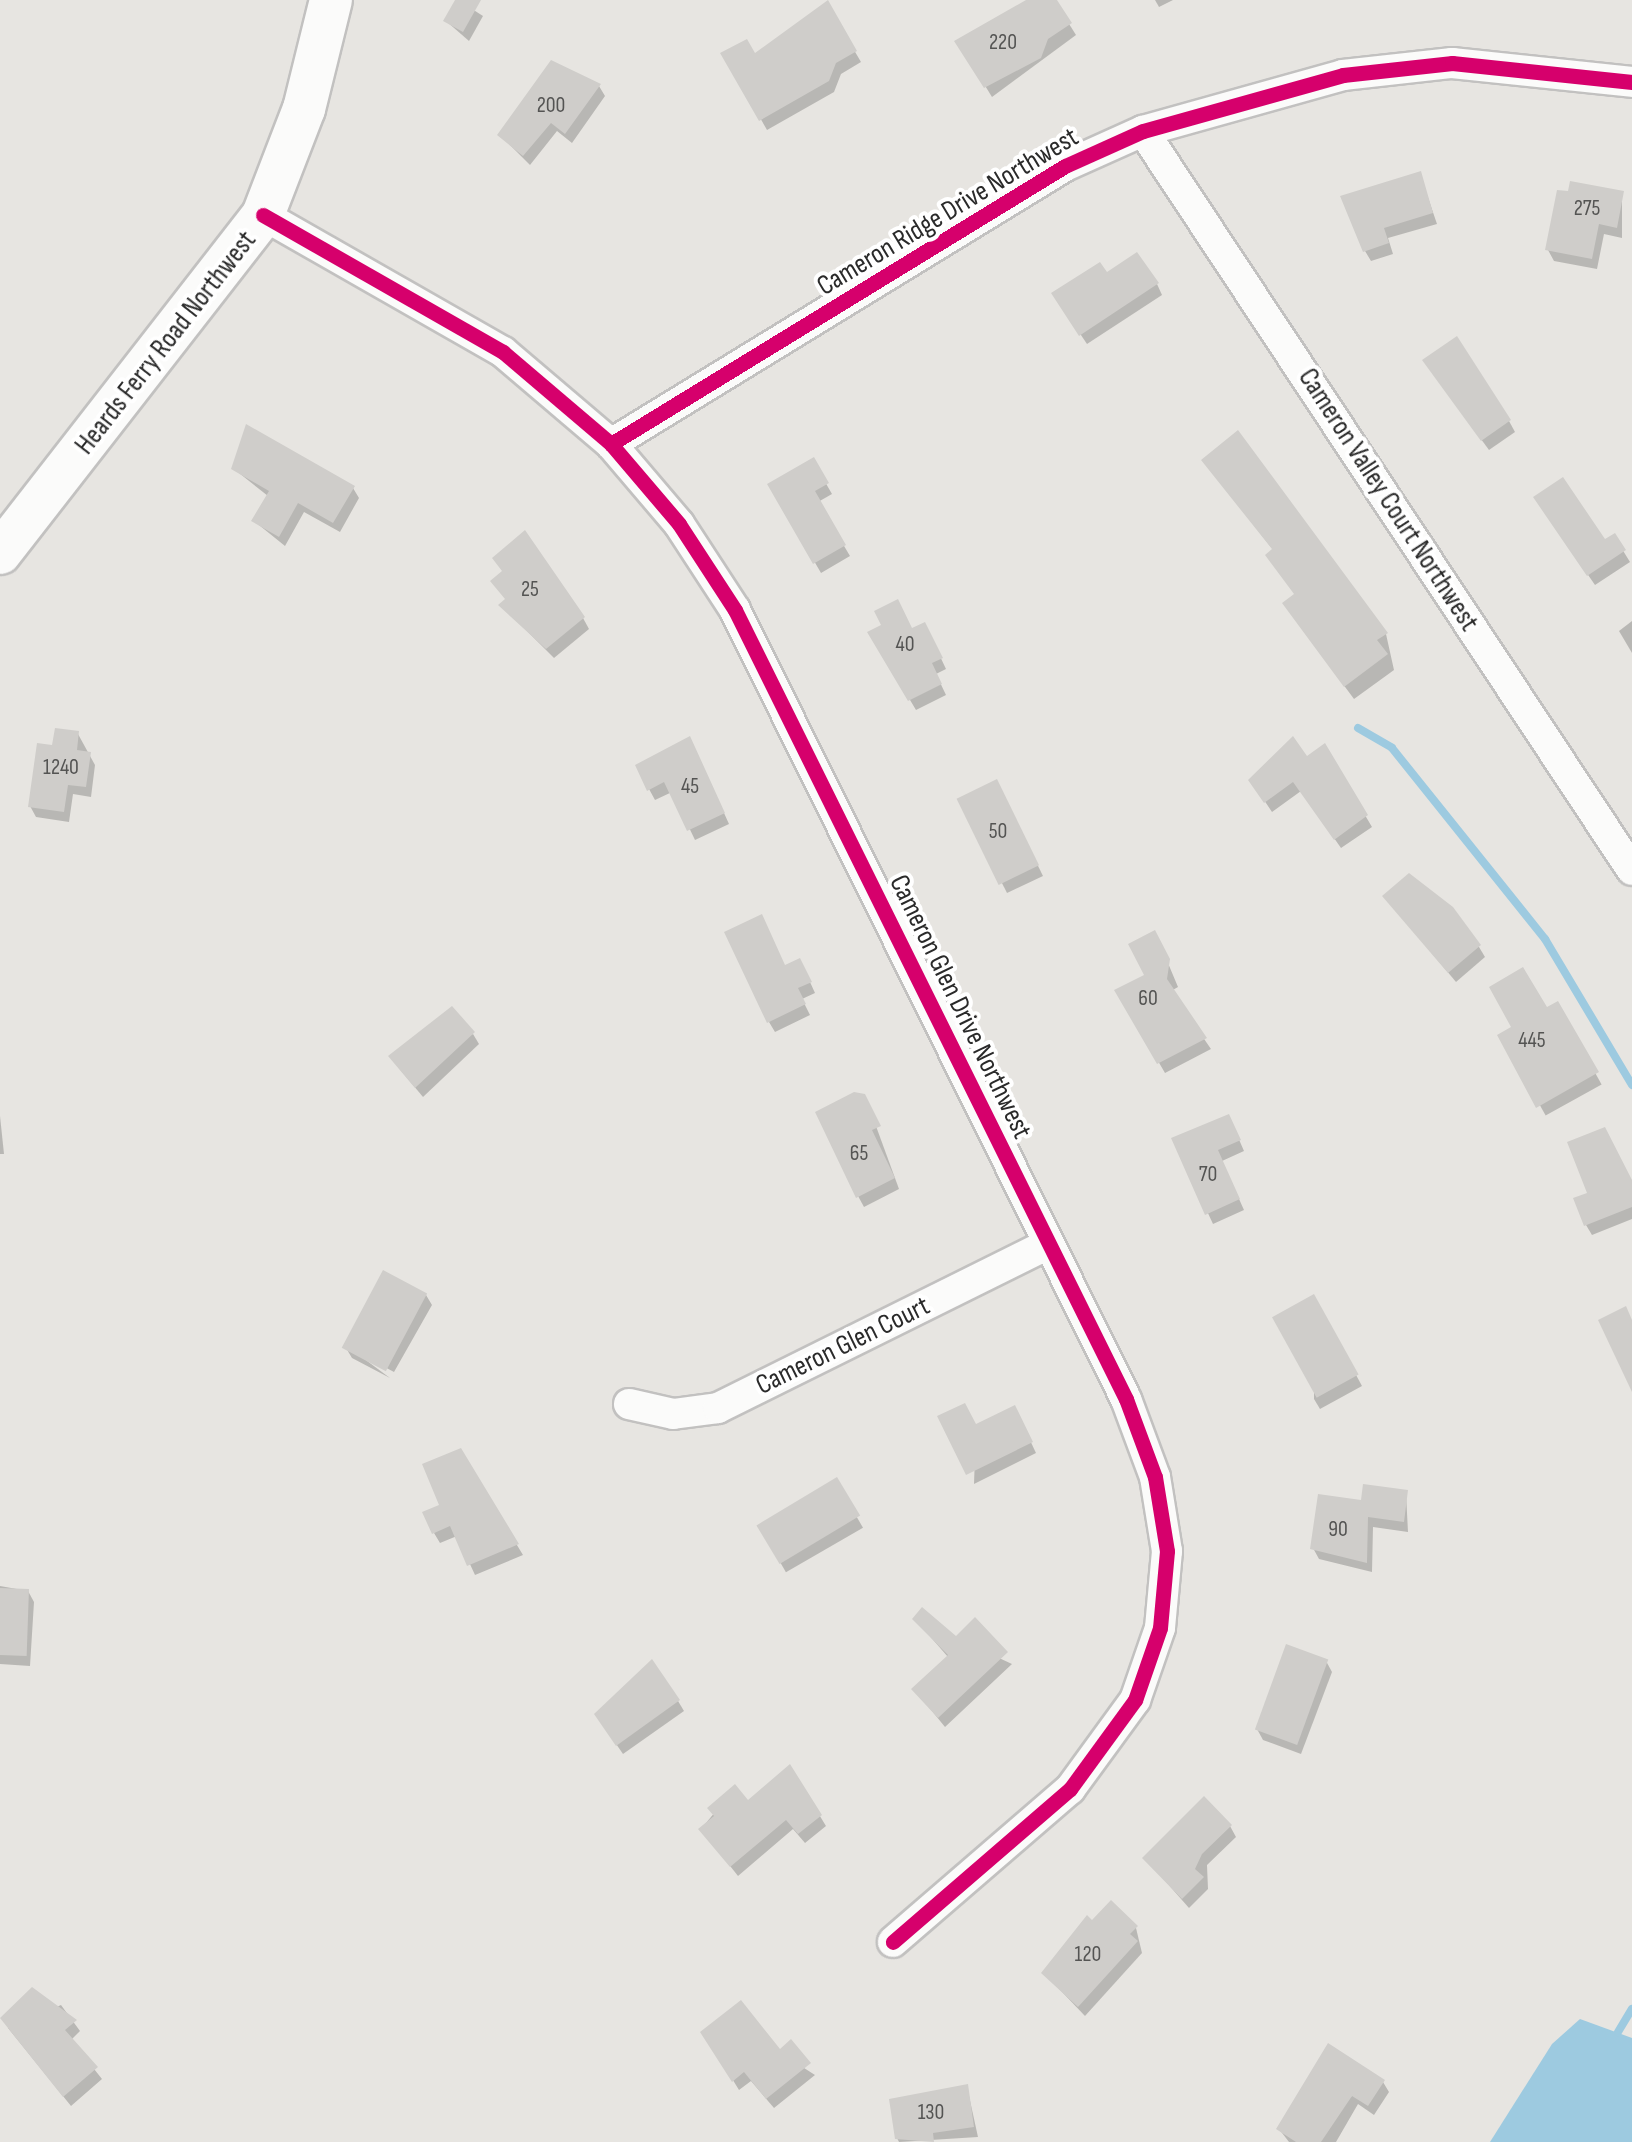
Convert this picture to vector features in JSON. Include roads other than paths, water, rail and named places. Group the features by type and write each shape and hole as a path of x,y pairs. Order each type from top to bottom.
{"street":[{"name":"Heards Ferry Road Northwest","path":"0,553 263,214 304,109 331,0"},
{"name":"Cameron Ridge Drive Northwest","path":"611,444 1065,166 1143,131 1343,75 1452,63 1632,82"},
{"name":"Cameron Valley Court Northwest","path":"1143,131 1632,870"},
{"name":"Cameron Glen Drive Northwest","path":"263,214 502,352 611,444 735,610 1049,1244 1155,1478 1167,1551 1160,1628 1134,1700 1093,1764 893,1942"},
{"name":"Cameron Glen Court","path":"629,1404 673,1414 718,1408 1049,1244"}],"water":[{"path":"1580,2019 1632,2038 1632,2142 1490,2142 1552,2044"}],"waterway":[{"path":"1358,728 1392,748 1545,939 1632,1085"},
{"path":"1618,2032 1632,2009"}]}
